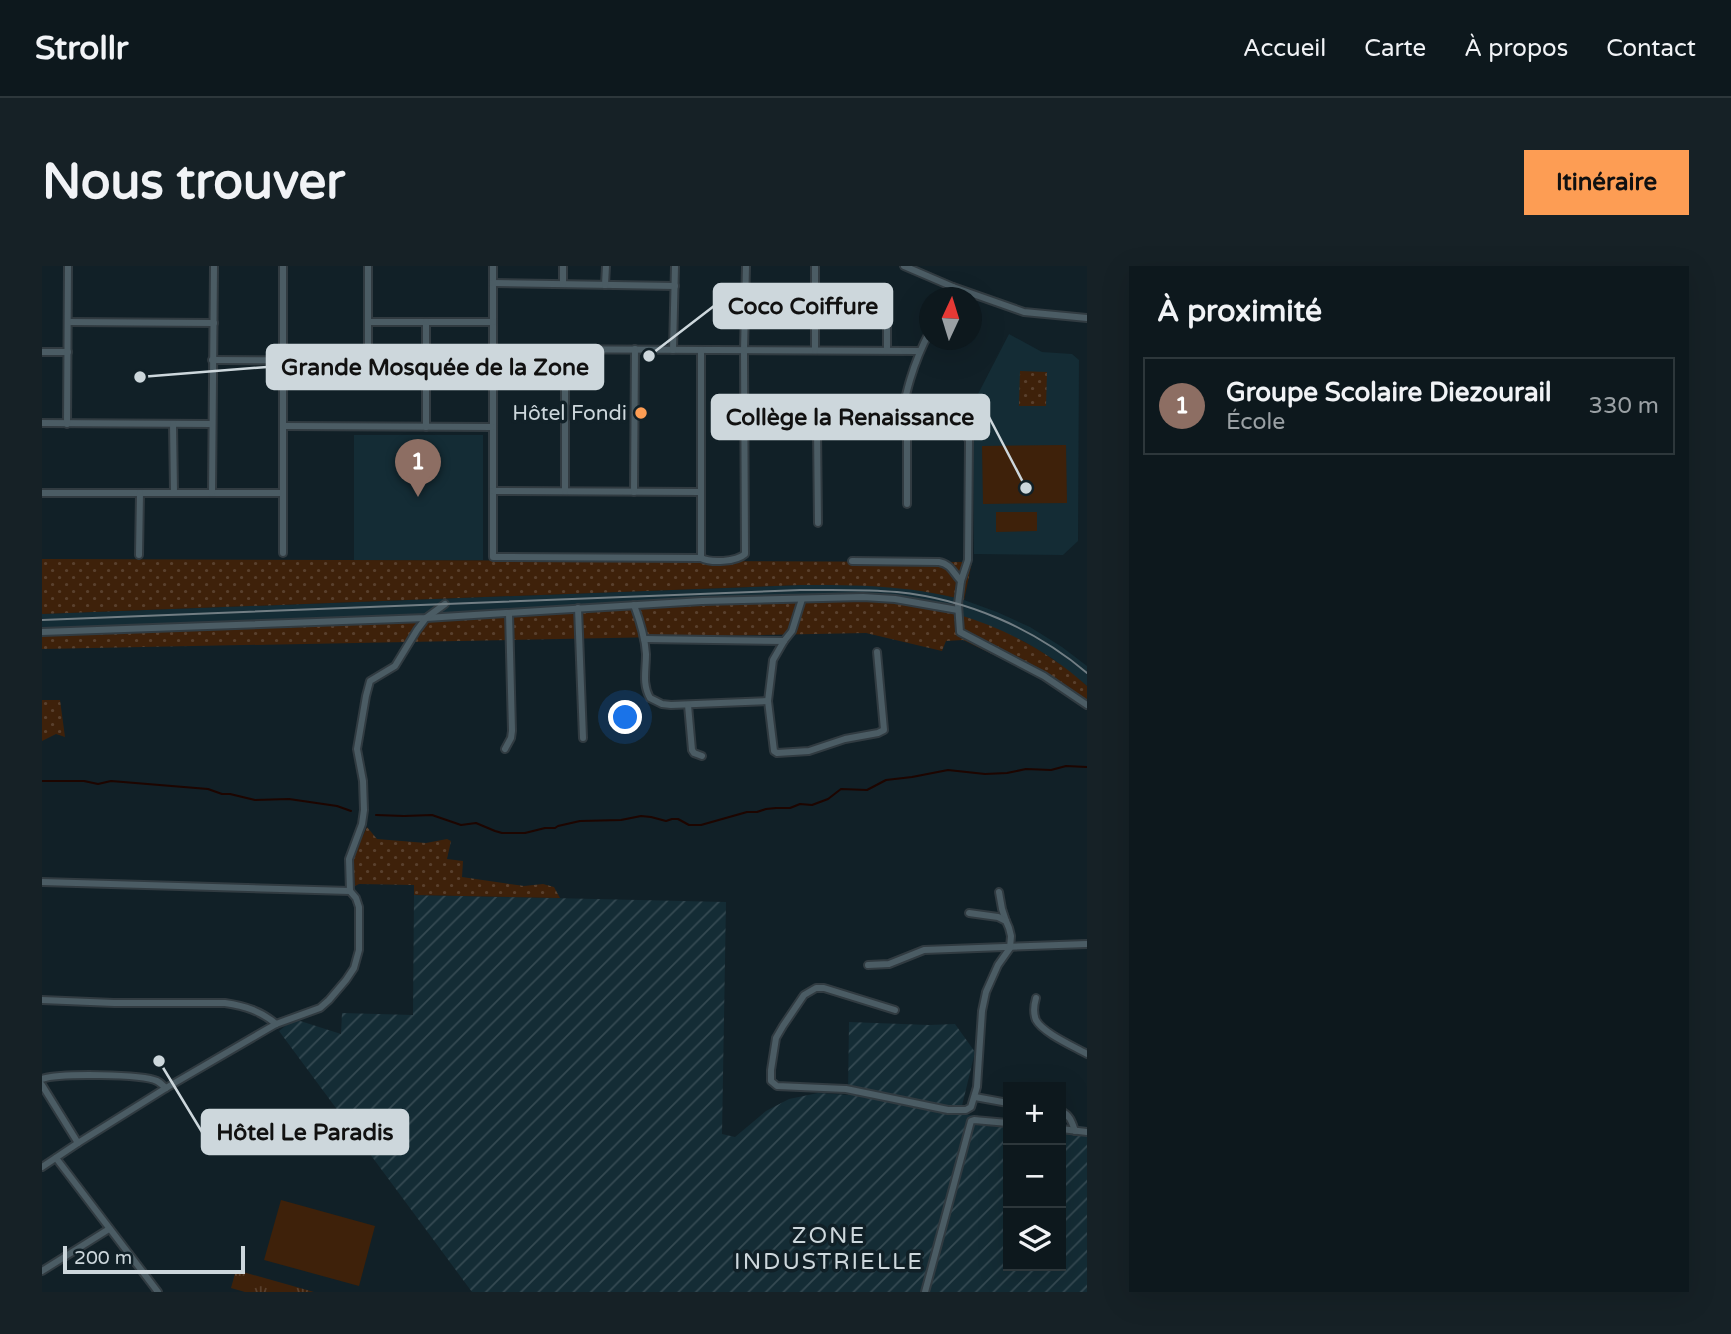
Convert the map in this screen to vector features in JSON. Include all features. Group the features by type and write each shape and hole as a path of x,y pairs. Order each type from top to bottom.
{"street":[{"path":"68,266 68,424"},
{"path":"212,493 214,266"},
{"path":"283,266 283,553"},
{"path":"368,266 368,360"},
{"path":"493,266 493,557 701,558 709,562 740,558 745,554 746,266"},
{"path":"563,266 563,284"},
{"path":"606,266 606,285"},
{"path":"673,350 675,266"},
{"path":"815,266 815,350"},
{"path":"904,266 953,287"},
{"path":"493,283 675,286"},
{"path":"982,297 1024,312 1087,318"},
{"path":"887,303 887,350"},
{"path":"68,322 214,323"},
{"path":"368,322 493,322"},
{"path":"426,322 426,426"},
{"path":"493,349 919,351 909,376 898,430"},
{"path":"565,349 565,491"},
{"path":"634,492 635,349"},
{"path":"701,350 701,558"},
{"path":"42,352 68,352"},
{"path":"212,360 426,360"},
{"path":"42,423 212,424"},
{"path":"173,424 174,493"},
{"path":"283,426 493,427"},
{"path":"744,429 964,433 969,440 968,560 961,580 958,610 960,632 1044,676 1087,705"},
{"path":"817,430 818,523"},
{"path":"906,430 907,504"},
{"path":"493,491 701,492"},
{"path":"42,493 283,493"},
{"path":"139,555 140,493"},
{"path":"852,561 946,563 961,580"},
{"path":"42,632 426,618 702,601 802,598 895,599 958,610"},
{"path":"802,598 792,631 773,660 768,701 774,751 809,751 884,730 877,652"},
{"path":"42,1167 166,1088 276,1024 320,1008 336,993 354,968 359,950 359,907 350,891 349,859 362,824 364,810 363,781 357,749 368,686 370,681 398,662 426,618 445,604"},
{"path":"634,605 643,628 645,685 650,698 662,704 688,705 768,701"},
{"path":"578,608 583,737"},
{"path":"505,748 512,731 509,613"},
{"path":"644,639 784,641"},
{"path":"688,705 692,750 702,756"},
{"path":"42,882 350,891"},
{"path":"894,1010 824,988 816,988 804,995 776,1038 771,1081 777,1086 845,1089 948,1110 966,1110 971,1107 980,1060 982,1011 986,992 998,965 1010,948 1011,936 999,892"},
{"path":"969,913 999,917 1006,921"},
{"path":"868,965 889,964 924,950 1087,944"},
{"path":"1036,998 1035,1018 1044,1029 1087,1054"},
{"path":"42,1000 225,1003 255,1010 276,1024"},
{"path":"42,1079 65,1075 142,1078 157,1081 166,1088"},
{"path":"42,1085 78,1143"},
{"path":"975,1097 1003,1102"},
{"path":"1066,1113 1075,1131"},
{"path":"925,1292 972,1120 1003,1123"},
{"path":"1066,1130 1087,1132"},
{"path":"56,1158 158,1292"},
{"path":"42,1271 109,1229"}],"shaded area":[{"path":"1009,334 1042,352 1072,354 1079,360 1078,541 1063,555 974,554 973,419 978,394"},
{"path":"354,435 483,435 483,560 354,560"},
{"path":"800,585 898,587 964,600 1030,627 1062,647 1087,666 1087,686 1053,659 1023,641 896,602 864,600 800,600 42,630 42,614"},
{"path":"414,895 726,902 722,1134 735,1137 766,1111 789,1099 818,1093 848,1095 849,1022 955,1024 975,1052 960,1114 1003,1118 1003,1271 1066,1271 1066,1125 1087,1127 1087,1292 472,1292 279,1031 294,1019 341,1034 342,1013 413,1015"}],"green space":[{"path":"1020,371 1047,372 1046,406 1019,406"},
{"path":"1066,445 1067,503 983,504 982,446"},
{"path":"996,512 1037,512 1037,531 996,532"},
{"path":"42,559 972,562 964,600 902,589 800,585 42,614"},
{"path":"800,600 897,602 949,612 999,629 1045,654 1087,686 1087,706 1029,672 963,640 946,641 942,651 866,633 42,649 42,630"},
{"path":"42,700 60,700 65,737 56,734 42,741"},
{"path":"367,827 377,839 426,843 447,839 451,841 447,859 463,861 462,877 524,886 543,884 554,887 560,898 414,895 414,885 355,886 352,859"},
{"path":"281,1200 375,1226 359,1286 264,1260"},
{"path":"236,1270 314,1292 245,1292 231,1288"}],"waterway":[{"path":"376,815 432,815 461,825 476,823 502,833 525,833 580,821 621,820 641,816 666,821 678,819 689,825 701,825 747,812 790,808 800,804 812,805 828,799 841,789 867,790 886,780 948,770 985,774 1026,769 1051,770 1066,766 1087,767"},
{"path":"42,781 84,781 98,784 111,781 208,789 255,800 289,799 337,806 351,811"}],"railway":[{"path":"42,620 800,590 873,590 948,601 998,618 1045,642 1087,673"}],"place":[{"name":"Coco Coiffure","path":"649,356"},
{"name":"Grande Mosquée de la Zone","path":"140,377"},
{"name":"Hôtel Fondi","path":"641,413"},
{"name":"Collège la Renaissance","path":"1026,488"},
{"name":"Groupe Scolaire Diezourail","path":"418,497"},
{"name":"Hôtel Le Paradis","path":"159,1061"}],"district":[{"name":"ZONE INDUSTRIELLE","path":"829,1248"}]}
